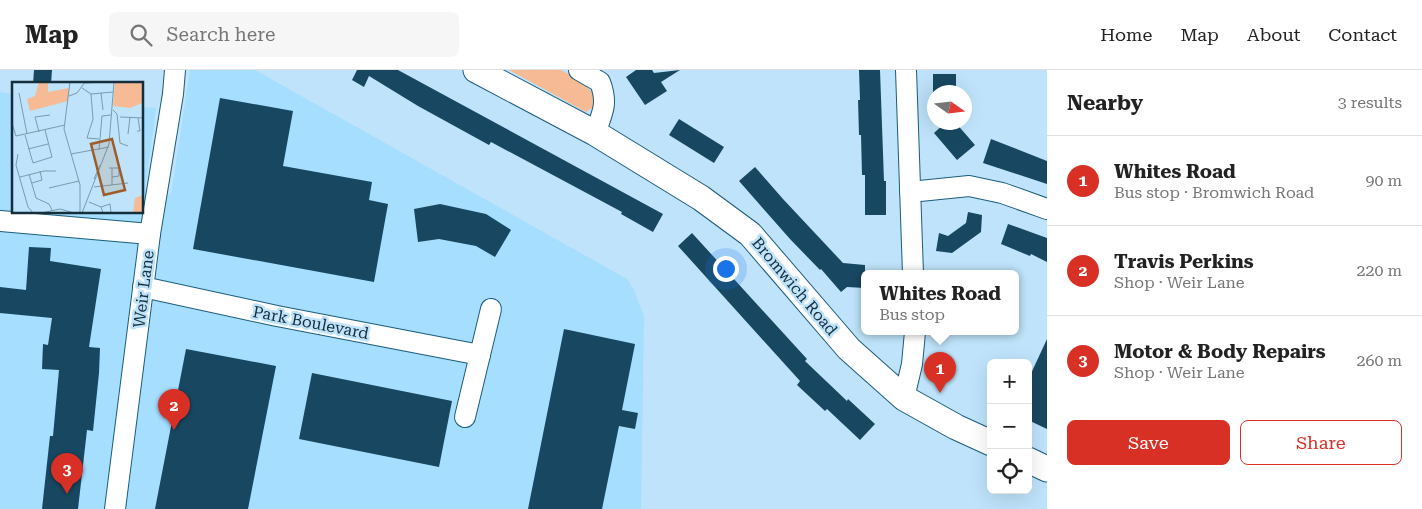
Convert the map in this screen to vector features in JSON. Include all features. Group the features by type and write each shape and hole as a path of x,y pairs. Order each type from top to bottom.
{"main road":[{"name":"Bromwich Road","path":"476,70 595,133 701,198 750,234 849,349 904,398 956,427 987,441"},
{"path":"1032,462 1047,469"}],"street":[{"name":"Weir Lane","path":"115,509 150,234 173,94 175,70"},
{"path":"579,70 600,82 605,96 602,113 595,133"},
{"path":"906,70 913,270"},
{"path":"910,192 969,186 1002,193 1047,209"},
{"path":"0,221 150,234"},
{"name":"Park Boulevard","path":"143,287 277,316 480,355"},
{"path":"465,417 491,309"},
{"path":"904,398 912,364 915,335"}],"shaded area":[{"path":"190,70 255,70 627,279 633,288 644,316 641,509 0,509 0,92 12,94 12,214 144,214 144,107 156,108 145,190 171,195"},
{"path":"509,70 561,70 579,80 594,94 593,107 586,112"}],"building":[{"path":"34,70 52,70 51,82 33,82"},
{"path":"357,70 398,70 663,214 653,232 621,214 622,212 491,142 489,145 418,106 369,76 364,87 352,80"},
{"path":"636,70 652,70 654,73 680,70 661,82 667,91 645,105 626,77"},
{"path":"859,70 880,70 886,215 865,215 865,175 862,175 861,135 859,135"},
{"path":"933,74 956,74 956,85 933,85"},
{"path":"220,98 293,111 283,166 372,182 369,200 388,204 374,282 193,249"},
{"path":"679,119 724,147 714,163 669,135"},
{"path":"937,130 962,130 975,145 957,160 934,133"},
{"path":"991,139 1047,161 1047,184 983,163"},
{"path":"755,167 843,263 865,265 865,270 861,270 861,288 847,287 841,292 821,269 790,239 739,181"},
{"path":"440,204 486,214 511,230 495,257 476,246 439,239 418,242 414,209"},
{"path":"968,212 982,215 981,232 952,253 936,251 939,233 948,236 966,223"},
{"path":"1008,224 1047,238 1047,262 1031,254 1030,256 1001,244"},
{"path":"692,233 807,359 805,361 847,401 848,399 875,424 860,440 827,409 825,411 797,385 800,381 678,246"},
{"path":"29,247 51,248 50,261 101,269 89,347 100,348 99,373 93,431 87,430 78,509 42,509 50,436 53,436 59,370 42,369 43,344 48,345 52,318 0,313 0,287 26,290"},
{"path":"564,329 635,344 622,410 638,413 635,429 619,426 602,509 528,509"},
{"path":"1047,339 1047,429 1032,422 1032,371"},
{"path":"186,349 276,366 248,509 155,509"},
{"path":"312,373 452,401 439,467 299,439"}],"place":[{"name":"Whites Road","path":"940,393"},
{"name":"Travis Perkins","path":"174,430"},
{"name":"Motor & Body Repairs","path":"67,494"}]}
